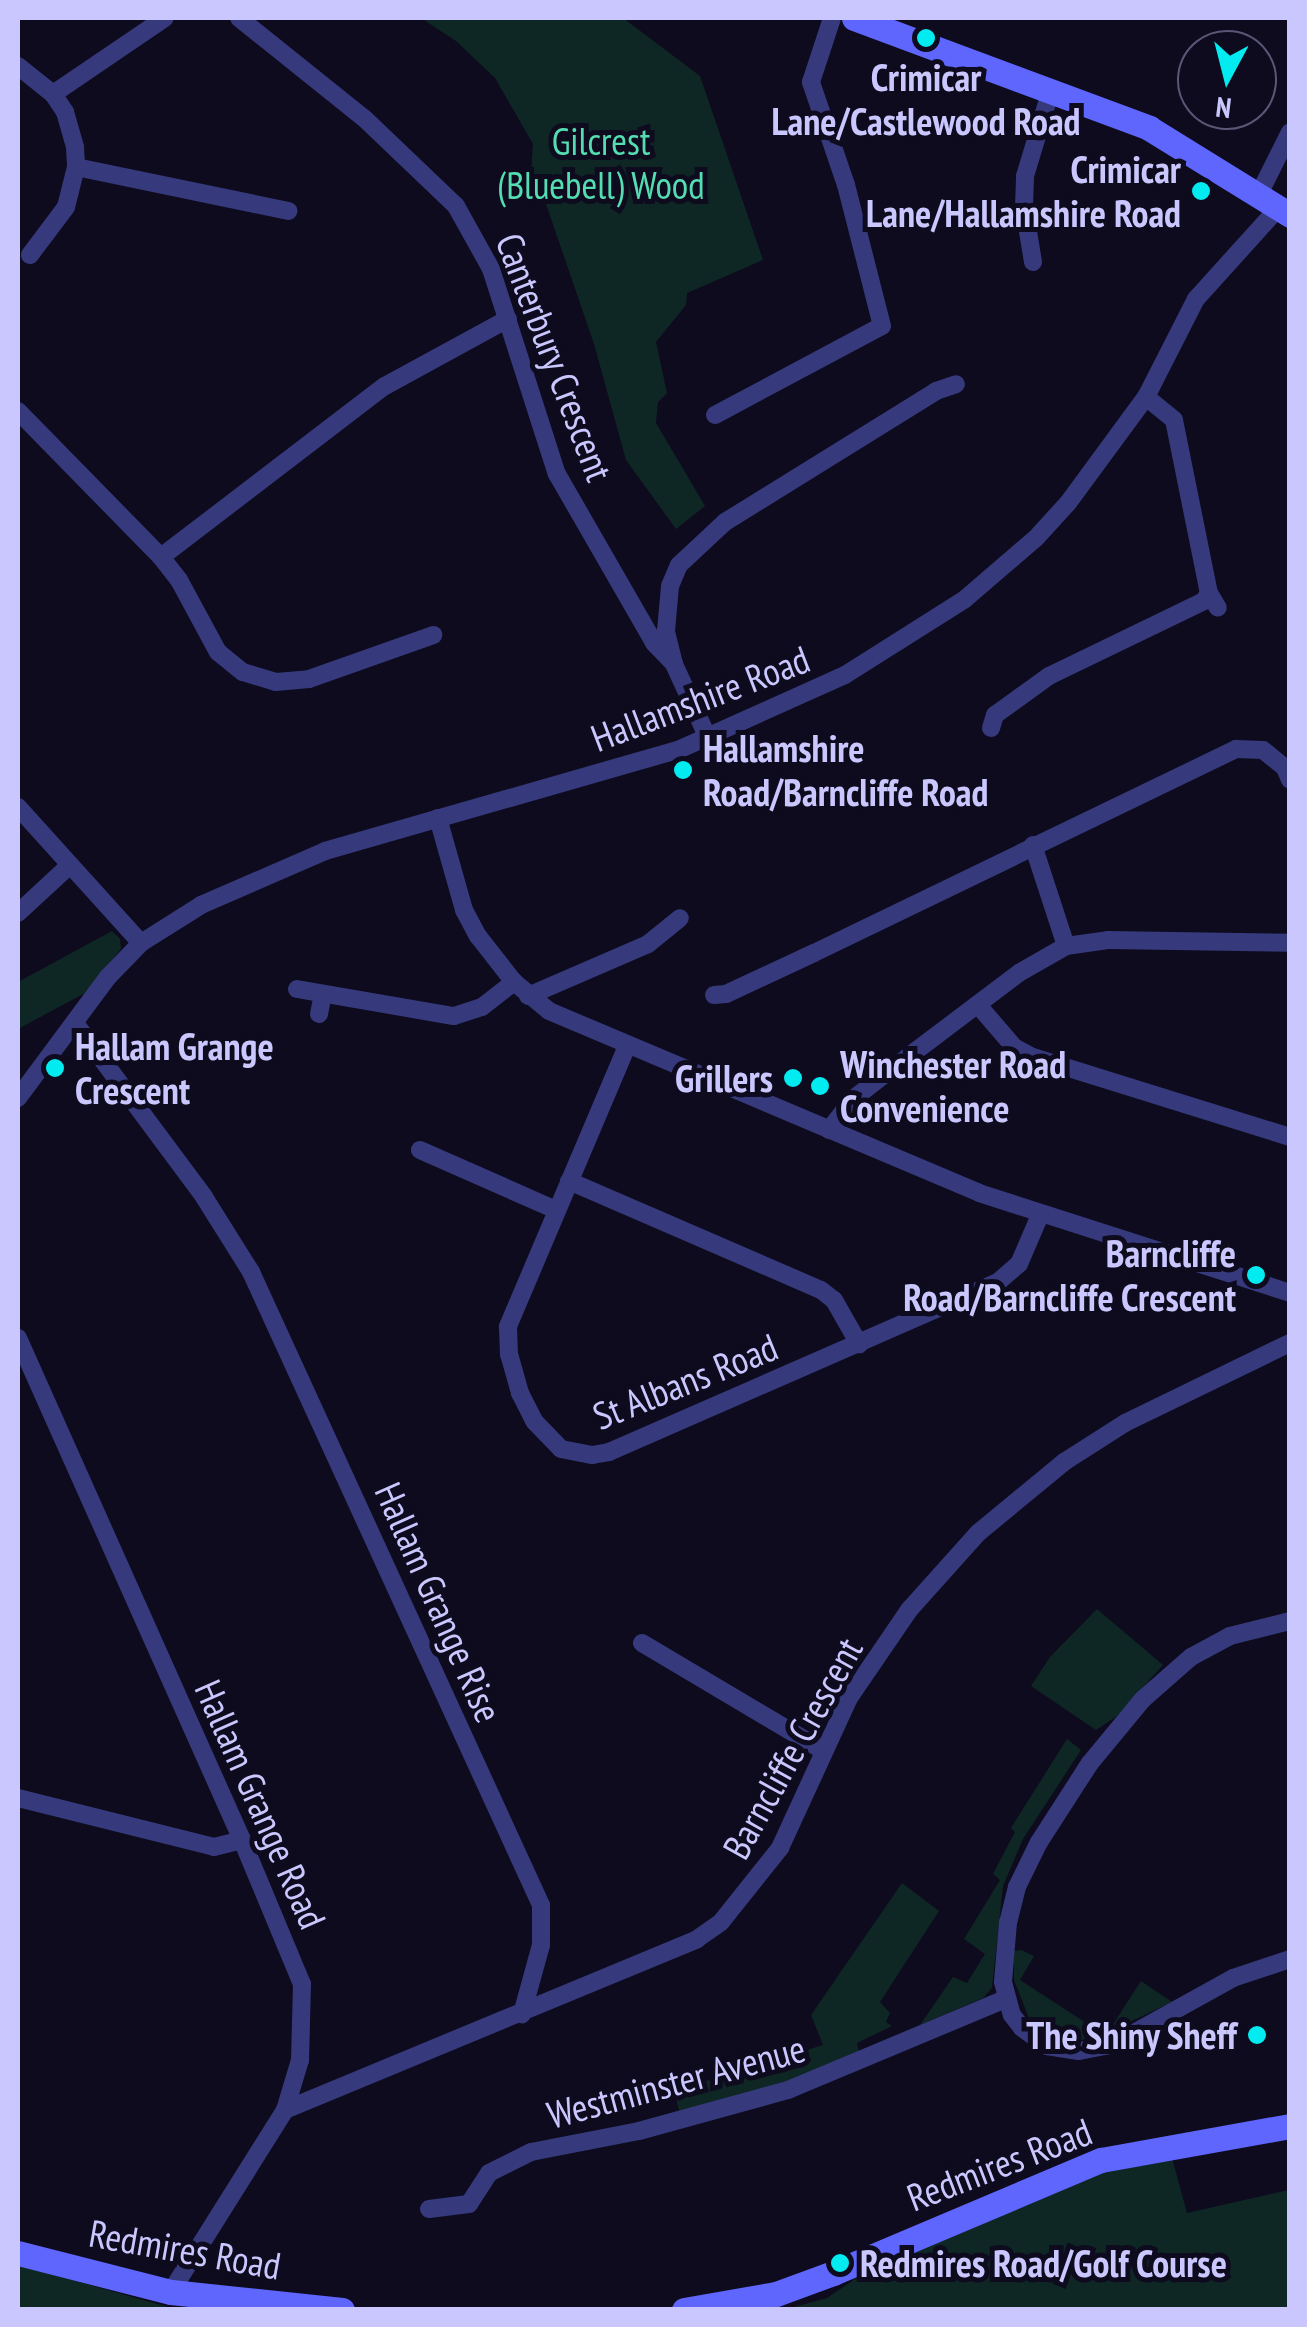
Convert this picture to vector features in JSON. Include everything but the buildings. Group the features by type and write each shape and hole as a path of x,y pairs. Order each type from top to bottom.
{"street":[{"path":"52,94 166,18"},
{"name":"Canterbury Crescent","path":"239,18 365,119 447,194 477,237 508,318 557,474 662,656 674,664"},
{"path":"716,415 882,326 846,184 810,82 832,18"},
{"path":"854,18 1149,128 1276,205"},
{"path":"18,66 52,94 72,132 76,168 66,207 30,255"},
{"path":"1033,262 1026,222 1025,176 1052,90"},
{"name":"Hallamshire Road","path":"141,943 201,906 324,851 614,770 708,738 846,676 965,599 1068,503 1146,398 1196,299 1276,205 1290,132"},
{"path":"76,168 288,211"},
{"path":"161,557 385,386 508,318"},
{"path":"708,738 674,664 666,631 670,586 693,548 725,522 936,391 956,384"},
{"path":"991,728 996,715 1049,676 1204,600 1214,601 1174,420 1146,398"},
{"path":"18,411 161,557 229,664 276,682 308,679 434,635"},
{"path":"645,626 666,631"},
{"path":"714,995 726,994 1236,749 1264,750 1285,768 1290,780"},
{"path":"18,808 141,943 108,977 18,1098"},
{"path":"438,818 464,910 514,982 549,1011 1040,1216 1290,1293"},
{"path":"1034,845 1066,946"},
{"path":"18,912 70,866"},
{"path":"528,996 648,944 680,918"},
{"path":"829,1130 853,1099 978,1005 1066,946 1108,940 1290,943"},
{"path":"298,989 454,1016 482,1007 514,982"},
{"path":"319,1014 323,994"},
{"path":"978,1005 1014,1047 1030,1056 1290,1137"},
{"name":"Hallam Grange Rise","path":"75,1022 204,1197 251,1272 533,1887 543,1921 522,2014"},
{"name":"St Albans Road","path":"627,1046 508,1328 507,1341 520,1393 534,1421 561,1449 592,1455 609,1452 1011,1274 1040,1216"},
{"path":"420,1150 556,1210"},
{"path":"570,1181 820,1290 834,1300 859,1344"},
{"name":"Hallam Grange Road","path":"18,1338 242,1840 302,1984 300,2060 286,2110 171,2292"},
{"name":"Barncliffe Crescent","path":"522,2014 698,1939 721,1922 780,1848 849,1698 909,1610 951,1561 1016,1498 1124,1424 1290,1343"},
{"path":"1290,1620 1230,1636 1191,1657 1143,1699 1090,1763 1039,1842 1018,1887 1004,1958 1006,2000 1022,2028 1047,2046 1097,2049 1140,2032 1234,1978 1290,1959"},
{"path":"642,1643 822,1750"},
{"path":"18,1798 214,1847 242,1840"},
{"name":"Westminster Avenue","path":"429,2209 469,2204 489,2173 531,2152 638,2131 788,2090 1006,2000"},
{"path":"286,2110 522,2014"},
{"name":"Redmires Road","path":"684,2310 800,2285 1101,2160 1290,2126"},
{"name":"Redmires Road","path":"18,2253 171,2292 342,2310"}],"green space":[{"name":"Gilcrest (Bluebell) Wood","path":"421,18 623,18 700,76 763,260 687,293 686,305 656,342 667,393 658,402 656,423 705,506 676,529 626,460 594,344 545,201 531,173 533,144 495,78 456,41"},
{"path":"112,931 120,939 121,949 85,993 18,1029 18,982"},
{"path":"1097,1609 1163,1665 1117,1716 1096,1730 1031,1686 1050,1657"},
{"path":"1067,1739 1081,1750 1023,1839 1003,1886 992,1988 983,1998 920,2025 953,1977 967,1983 985,1954 964,1939 1000,1880 993,1874 1015,1832 1011,1828"},
{"path":"902,1883 939,1911 880,2002 890,2013 886,2022 892,2026 857,2043 860,2057 746,2097 680,2114 674,2091 823,2045 811,2015"},
{"path":"1014,1951 1034,1956 1020,1980 1100,2032 1112,2026 1141,1981 1172,2002 1094,2039 1071,2041 1048,2035 1032,2026 1014,1980"},
{"path":"1172,2158 1187,2213 1289,2190 1289,2309 783,2310 827,2298 864,2273 1087,2175"},
{"path":"18,2266 37,2270 175,2309 18,2309"}],"place":[{"name":"Crimicar Lane/Castlewood Road","path":"926,38"},
{"name":"Crimicar Lane/Hallamshire Road","path":"1201,191"},
{"name":"Hallamshire Road/Barncliffe Road","path":"683,770"},
{"name":"Hallam Grange Crescent","path":"55,1068"},
{"name":"Grillers","path":"793,1078"},
{"name":"Winchester Road Convenience","path":"820,1086"},
{"name":"Barncliffe Road/Barncliffe Crescent","path":"1256,1275"},
{"name":"The Shiny Sheff","path":"1257,2035"},
{"name":"Redmires Road/Golf Course","path":"840,2263"}]}
